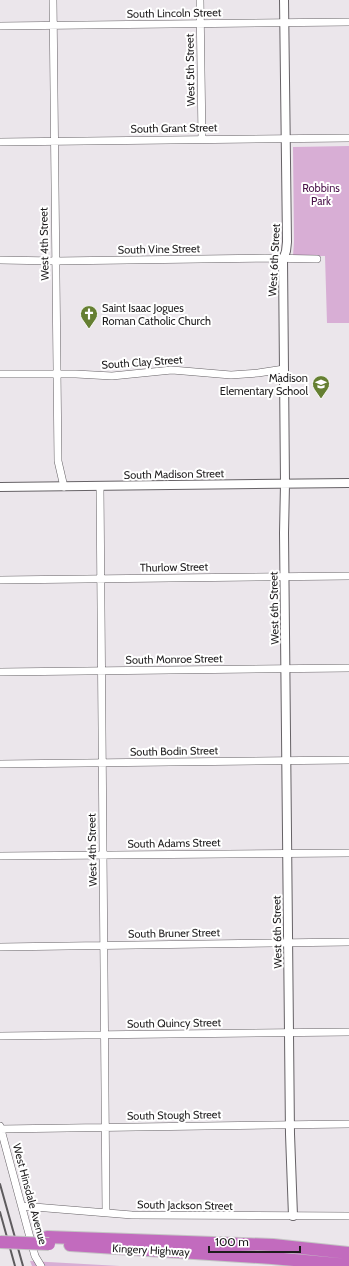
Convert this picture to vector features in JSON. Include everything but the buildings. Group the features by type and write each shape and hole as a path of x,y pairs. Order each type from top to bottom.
{"highway":[{"name":"Kingery Highway","path":"0,1234 48,1240 349,1265"},
{"name":"Kingery Highway","path":"0,1242 48,1240 273,1245 349,1253"}],"street":[{"name":"West 4th Street","path":"53,0 56,374 58,461 64,487"},
{"name":"West 5th Street","path":"200,0 202,139"},
{"name":"West 6th Street","path":"284,0 287,242 283,260 286,761 292,1216"},
{"name":"South Lincoln Street","path":"0,26 349,22"},
{"name":"South Grant Street","path":"0,142 349,138"},
{"name":"South Vine Street","path":"0,260 317,259"},
{"name":"South Clay Street","path":"0,374 112,376 172,370 253,374 284,369"},
{"name":"South Madison Street","path":"0,488 349,483"},
{"name":"West 4th Street","path":"100,486 106,1213"},
{"name":"Thurlow Street","path":"0,580 349,576"},
{"name":"South Monroe Street","path":"0,672 349,668"},
{"name":"South Bodin Street","path":"0,764 349,760"},
{"name":"South Adams Street","path":"0,856 349,853"},
{"name":"South Bruner Street","path":"0,947 349,942"},
{"name":"South Quincy Street","path":"0,1036 349,1032"},
{"name":"South Stough Street","path":"0,1128 349,1124"},
{"name":"West Hinsdale Avenue","path":"0,1128 35,1256 41,1266"},
{"name":"South Jackson Street","path":"22,1206 132,1215 349,1216"}],"green space":[{"name":"Robbins Park","path":"349,146 349,323 327,323 325,256 293,256 293,147"},
{"path":"30,1261 120,1266 32,1266"}],"railway":[{"path":"0,1184 23,1266"},
{"path":"0,1212 15,1266"}],"place":[{"name":"Saint Isaac Jogues Roman Catholic Church","path":"89,329"},
{"name":"Madison Elementary School","path":"321,399"}]}
